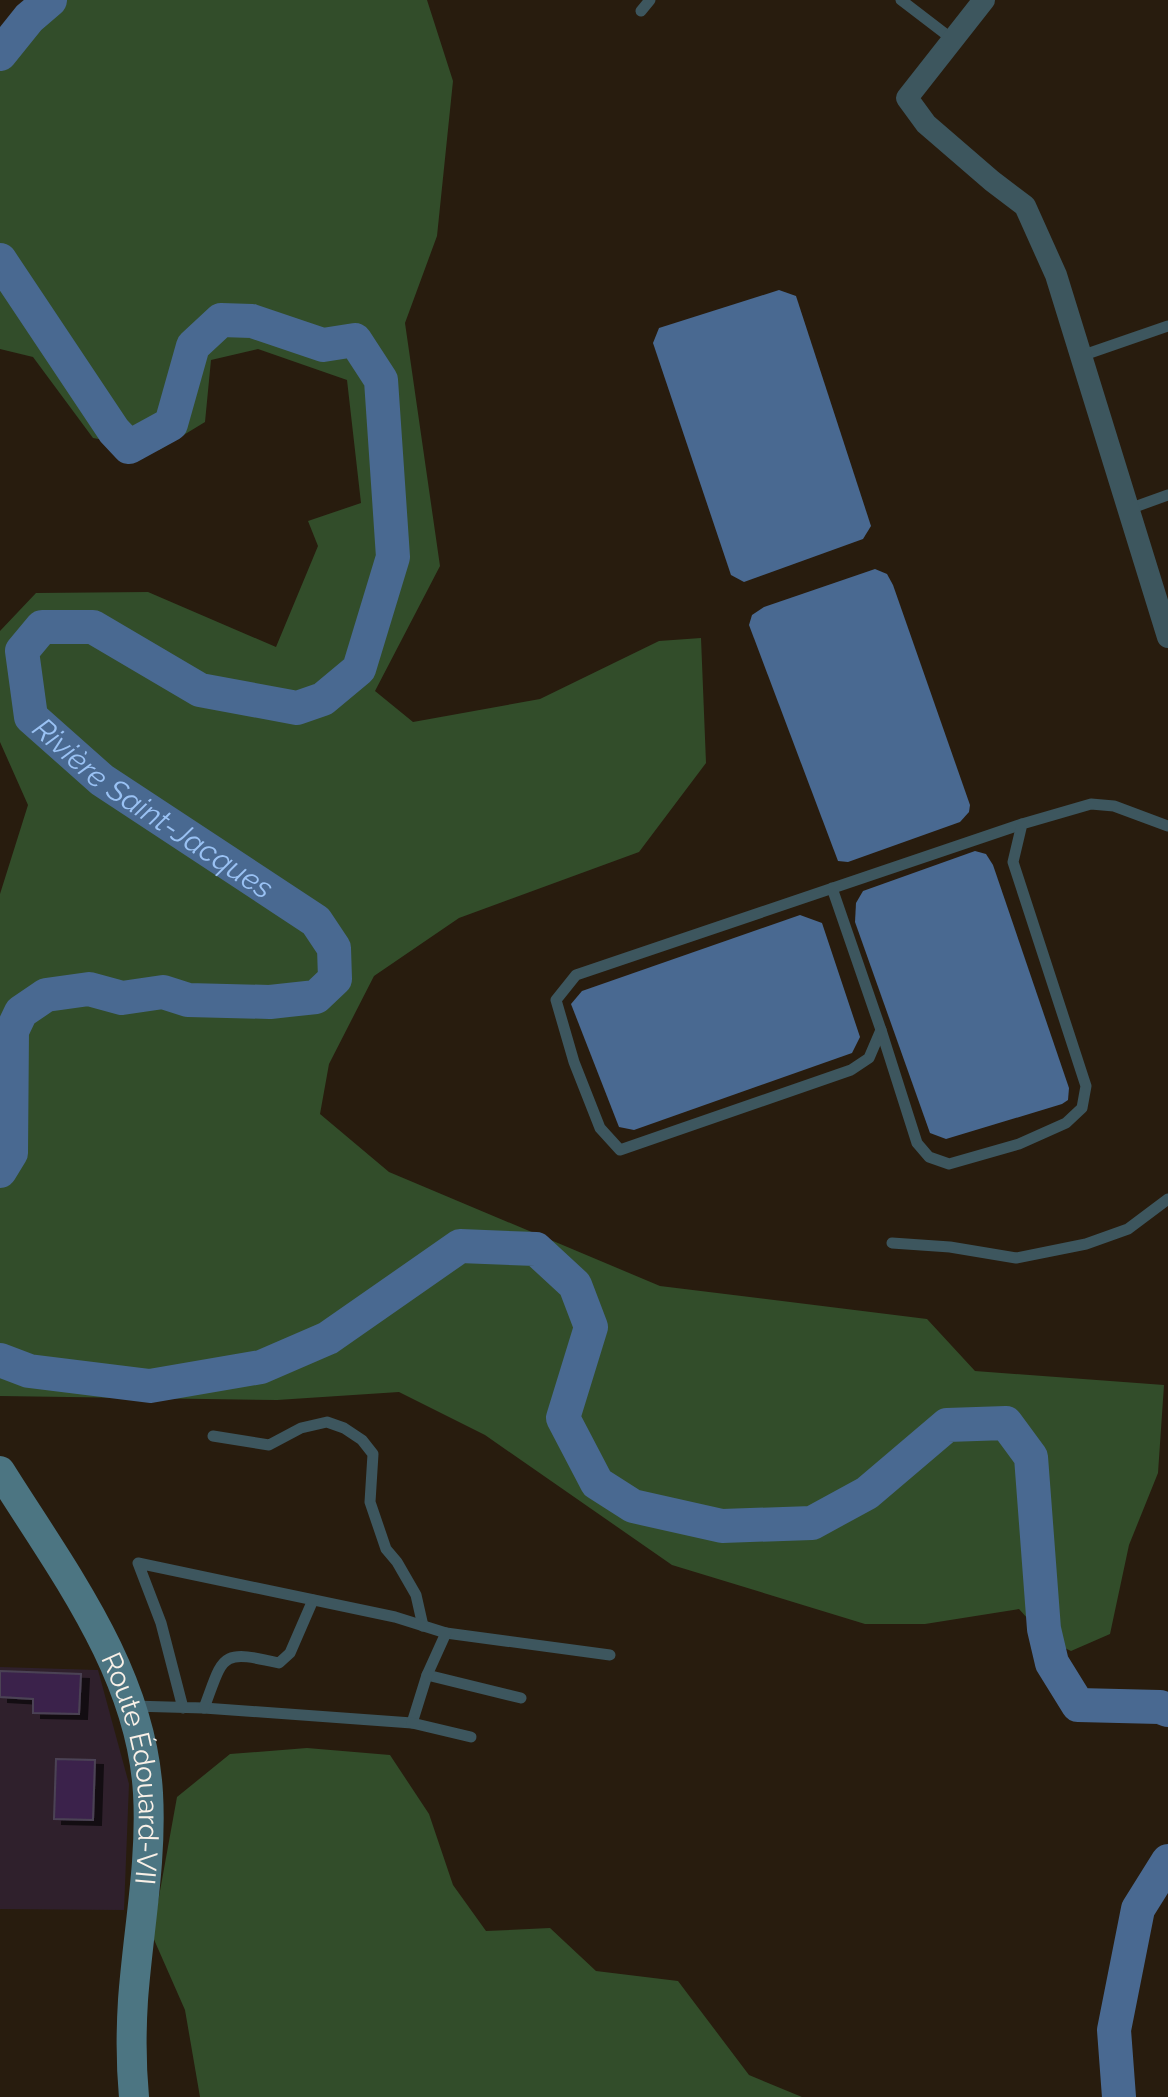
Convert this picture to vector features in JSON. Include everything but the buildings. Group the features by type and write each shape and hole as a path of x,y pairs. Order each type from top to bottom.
{"main road":[{"name":"Route Édouard-VII","path":"0,1471 90,1616 115,1664 143,1745 149,1809 132,2018 134,2097"}],"street":[{"path":"984,0 907,98 926,124 1025,206 1056,275 1168,637"}],"lane":[{"path":"641,11 650,0"},
{"path":"901,0 952,39"},
{"path":"1081,356 1168,326"},
{"path":"1129,509 1168,495"},
{"path":"881,1030 869,1058 851,1070 620,1150 600,1128 574,1062 556,1000 576,975 1022,824 1091,804 1114,806 1168,826"},
{"path":"832,888 917,1143 929,1157 949,1164 1019,1144 1066,1123 1082,1108 1086,1086 1013,862 1022,824"},
{"path":"892,1243 950,1247 1016,1258 1086,1244 1128,1229 1168,1199"},
{"path":"213,1436 269,1445 301,1428 327,1422 344,1428 362,1440 373,1454 370,1502 386,1549 416,1595 423,1626"},
{"path":"183,1708 161,1623 138,1563 395,1617 446,1633 610,1655"},
{"path":"204,1708 221,1662 232,1655 279,1663 290,1653 313,1600"},
{"path":"412,1723 427,1675 446,1633"},
{"path":"427,1675 521,1698"},
{"path":"132,1706 412,1723 471,1737"}],"shaded area":[{"path":"0,1667 98,1670 129,1784 124,1910 0,1909"}],"green space":[{"path":"41,0 427,0 453,81 437,236 405,323 440,566 375,691 413,722 540,699 659,641 701,638 706,763 639,852 459,918 374,976 329,1064 320,1114 389,1172 660,1286 927,1319 975,1371 1164,1385 1158,1473 1129,1545 1110,1634 1071,1651 1046,1639 1019,1609 925,1624 865,1624 672,1565 485,1435 399,1392 277,1400 0,1396 0,894 28,805 0,742 0,631 36,593 148,592 276,647 318,546 308,521 361,503 347,380 258,349 211,360 205,422 159,450 93,438 33,357 0,349 0,38"},
{"path":"307,1748 390,1755 429,1814 453,1885 486,1931 550,1928 596,1971 678,1981 749,2075 802,2097 200,2097 185,2010 152,1935 177,1797 230,1754"}],"water":[{"path":"779,290 796,296 871,526 863,539 744,582 731,575 653,343 659,328"},
{"path":"875,569 887,574 893,585 970,805 969,812 960,822 848,862 838,861 749,625 752,615 764,607"},
{"path":"975,851 986,854 993,865 1069,1088 1068,1100 946,1139 930,1133 855,922 856,903 863,891"},
{"path":"800,915 822,923 860,1037 852,1053 634,1130 619,1127 571,1004 582,991"}],"waterway":[{"name":"Rivière Saint-Jacques","path":"0,54 29,18 50,0"},
{"name":"Rivière Saint-Jacques","path":"0,260 114,431 129,447 171,424 193,346 221,320 252,321 323,345 355,340 381,380 393,557 359,669 323,699 297,708 200,690 93,627 42,627 22,651 31,717 102,780 316,921 334,948 335,979 316,997 270,1002 188,1000 163,992 122,998 89,989 46,995 21,1012 12,1031 11,1153 0,1171"},
{"name":"Rivière Saint-Jacques","path":"0,1360 29,1371 150,1386 261,1367 328,1338 460,1246 536,1249 575,1285 591,1327 563,1418 597,1483 633,1506 722,1526 812,1523 867,1493 947,1425 1006,1423 1031,1457 1044,1629 1052,1663 1078,1705 1160,1707 1168,1710"},
{"name":"Rivière Saint-Jacques","path":"1119,2097 1114,2030 1138,1909 1168,1861"}]}
